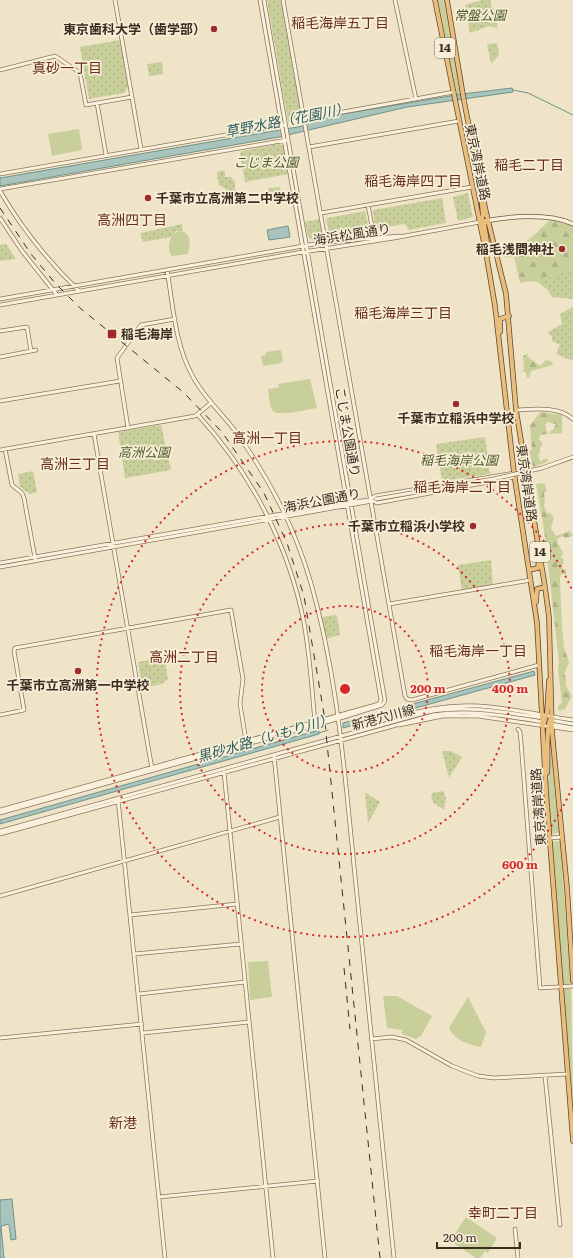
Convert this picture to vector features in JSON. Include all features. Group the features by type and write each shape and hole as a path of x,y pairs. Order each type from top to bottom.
{"highway":[{"name":"東京湾岸道路","path":"436,0 486,253 499,342 515,475 536,612 545,715"},
{"name":"東京湾岸道路","path":"447,0 463,96 488,220 501,270 509,316 516,410 540,548 549,617 552,717 550,726 562,837 573,981"},
{"path":"480,179 483,216 480,222"},
{"path":"486,253 484,224 488,220"},
{"path":"499,342 500,319 509,316"},
{"path":"529,570 539,567 540,548"},
{"path":"536,612 537,589 545,587"},
{"path":"543,726 550,668"},
{"name":"東京湾岸道路","path":"543,726 573,1141"},
{"path":"546,781 550,726"}],"main road":[{"path":"480,222 507,218 550,217 573,224"}],"street":[{"path":"115,0 141,149"},
{"path":"260,0 284,125"},
{"path":"264,0 284,125"},
{"path":"284,0 405,696 409,700 540,665"},
{"path":"395,0 416,99"},
{"path":"0,70 55,56 80,73 86,105 132,97"},
{"path":"304,120 416,99 455,96"},
{"path":"97,103 106,155"},
{"path":"309,147 459,121"},
{"path":"0,174 284,125"},
{"name":"こじま公園通り","path":"152,769 382,705 384,701 284,125"},
{"path":"79,292 46,258 27,234 0,190 287,140"},
{"path":"322,213 472,187"},
{"path":"368,205 374,237"},
{"path":"0,218 22,251 48,282 51,290 57,295"},
{"path":"401,236 480,222"},
{"name":"海浜松風通り","path":"0,299 326,242 401,236"},
{"name":"海浜松風通り","path":"0,305 401,236"},
{"path":"167,270 179,340 185,361 197,385 230,424 260,466 286,515 302,555 314,596 341,737 394,1258"},
{"path":"128,428 117,358 140,325 175,319"},
{"path":"0,332 27,327 31,351"},
{"path":"0,357 36,350"},
{"path":"0,401 120,381"},
{"path":"0,450 198,415 211,403"},
{"path":"516,410 549,409 562,413 573,419"},
{"path":"198,415 233,458 249,481 268,518 292,576 304,625 315,723"},
{"path":"94,434 152,769"},
{"path":"5,449 12,485 22,493 24,498 35,559"},
{"path":"371,500 506,476 542,468 573,457"},
{"path":"371,500 377,503 515,475"},
{"path":"371,500 375,496 515,475"},
{"name":"海浜公園通り","path":"0,564 371,500"},
{"name":"海浜公園通り","path":"0,567 35,559"},
{"path":"389,604 531,580"},
{"path":"0,714 24,710 14,651 16,648 231,610 243,679 240,704 247,742"},
{"path":"377,726 427,708 447,706 487,706 573,720"},
{"name":"新港穴川線","path":"341,737 428,712 463,708 493,710 573,724"},
{"name":"新港穴川線","path":"341,737 433,715 466,712 498,715 573,729"},
{"path":"381,728 454,715 497,717 543,726 573,729"},
{"path":"518,729 520,732 521,742 540,988 573,986"},
{"path":"0,831 341,737"},
{"path":"274,756 325,1258"},
{"path":"0,810 152,769"},
{"path":"0,813 152,769"},
{"path":"223,770 273,1258"},
{"path":"0,834 118,799"},
{"path":"118,799 165,1258"},
{"path":"0,896 280,817"},
{"path":"550,838 562,837"},
{"path":"130,915 237,904"},
{"path":"134,954 241,944"},
{"path":"139,994 245,982"},
{"path":"143,1033 249,1022"},
{"path":"0,1038 142,1024"},
{"path":"371,1039 392,1037 406,1040 452,1066 478,1076 494,1078 567,1074"},
{"path":"545,1076 560,1225"},
{"path":"159,1197 318,1181"},
{"path":"515,1229 518,1258"}],"green space":[{"path":"267,0 281,0 302,119 288,122"},
{"path":"438,0 444,0 460,94 457,94"},
{"name":"常盤公園","path":"482,0 490,0 492,8 498,11 497,28 489,26 470,33 465,5"},
{"path":"120,40 128,87 124,93 89,99 80,47"},
{"path":"497,43 499,55 491,64 487,44"},
{"path":"162,62 163,74 149,76 147,64"},
{"path":"79,129 82,150 52,156 48,134"},
{"name":"こじま公園","path":"280,144 283,146 288,174 245,182 240,153 242,151"},
{"path":"219,171 225,171 225,177 232,177 233,181 235,181 235,195 227,194 226,189 219,185 217,173"},
{"path":"280,187 283,199 270,202 268,188"},
{"path":"468,193 473,217 458,221 453,197"},
{"path":"442,198 446,223 409,230 405,224 375,229 373,210"},
{"path":"365,211 369,230 330,237 326,219"},
{"path":"319,219 323,238 313,240 308,237 305,222"},
{"path":"550,220 573,226 573,299 550,292 538,282 531,281 520,283 514,257 503,258 532,237"},
{"path":"182,224 182,231 176,231 171,237 143,242 140,233"},
{"path":"179,231 186,233 188,236 190,246 188,254 172,256 169,250 171,238"},
{"path":"6,244 16,259 0,261 0,245"},
{"path":"573,268 573,299 552,297 541,278 558,277 558,274"},
{"path":"573,307 573,361 556,354 560,345 552,341 552,337 548,332 562,324 560,314"},
{"path":"281,350 283,361 281,363 263,366 261,356 266,355 266,352"},
{"path":"528,353 527,356 540,366 546,360 552,362 553,365 531,371 529,378 527,378 526,372 520,371 524,370 523,356"},
{"path":"310,379 317,408 287,413 276,413 273,411 268,389 279,387 278,384"},
{"path":"540,412 562,415 562,433 550,434 550,431 553,430 556,424 547,422 545,425 548,434 540,435 539,440 542,441 542,446 540,447 540,453 538,454 540,461 548,458 547,462 533,467 529,450 532,450 530,426"},
{"name":"高洲公園","path":"161,425 171,470 125,478 118,432"},
{"name":"稲毛海岸公園","path":"485,437 490,474 442,481 436,444"},
{"path":"33,471 37,492 30,494 20,487 18,474"},
{"path":"544,483 547,491 544,493 544,506 547,513 550,513 554,518 551,528 556,536 570,531 573,536 565,538 563,536 557,539 563,553 561,558 564,559 562,568 566,570 566,574 561,574 560,579 564,648 569,662 564,674 566,677 566,686 572,696 565,709 558,711 558,706 562,703 558,668 559,662 544,529 536,484"},
{"path":"491,560 493,585 462,591 458,565"},
{"path":"337,616 340,635 326,639 322,617"},
{"path":"164,657 168,679 162,684 144,688 142,686 138,662"},
{"path":"442,751 451,751 462,757 449,778"},
{"path":"551,752 559,833 551,834 548,783"},
{"path":"443,791 446,798 444,810 434,803 431,798 432,793"},
{"path":"365,792 380,802 368,823"},
{"path":"560,841 571,985 563,985 552,842"},
{"path":"268,961 272,997 250,1000 248,962"},
{"path":"571,988 573,1106 563,989"},
{"path":"383,996 397,996 432,1016 421,1036 416,1039 402,1034 402,1030 387,1028"},
{"path":"468,997 486,1032 481,1047 458,1039 449,1028"},
{"path":"466,1217 497,1238 488,1253 485,1251 480,1258 476,1258 450,1241"}],"water":[{"path":"512,88 513,92 407,107 279,137 0,186 0,178 303,126 307,120 462,94"},
{"path":"288,226 290,237 269,240 267,230"},
{"path":"534,671 535,675 343,728 343,723"},
{"path":"319,730 319,734 0,824 0,820"},
{"path":"12,1199 16,1239 11,1240 9,1224 1,1226 4,1258 0,1258 0,1200"}],"waterway":[{"name":"草野水路（花園川）","path":"513,90 528,93 573,115"},
{"name":"黒砂水路（いもり川）","path":"319,733 328,730"}],"railway":[{"path":"0,208 31,254 55,283 80,308 183,392 222,432 264,493 287,543 304,596 324,714 380,1258"},
{"path":"344,968 350,1029"}],"place":[{"name":"東京歯科大学（歯学部）","path":"214,29"},
{"name":"千葉市立高洲第二中学校","path":"148,198"},
{"name":"稲毛浅間神社","path":"562,249"},
{"name":"稲毛海岸","path":"112,334"},
{"name":"千葉市立稲浜中学校","path":"456,404"},
{"name":"千葉市立稲浜小学校","path":"473,526"},
{"name":"千葉市立高洲第一中学校","path":"78,671"}],"district":[{"name":"稲毛海岸五丁目","path":"340,23"},
{"name":"真砂一丁目","path":"67,68"},
{"name":"稲毛二丁目","path":"529,165"},
{"name":"稲毛海岸四丁目","path":"413,181"},
{"name":"高洲四丁目","path":"132,220"},
{"name":"稲毛海岸三丁目","path":"403,313"},
{"name":"高洲一丁目","path":"267,438"},
{"name":"高洲三丁目","path":"75,464"},
{"name":"稲毛海岸二丁目","path":"462,487"},
{"name":"稲毛海岸一丁目","path":"478,651"},
{"name":"高洲二丁目","path":"184,657"},
{"name":"新港","path":"123,1123"},
{"name":"幸町二丁目","path":"503,1213"}]}
